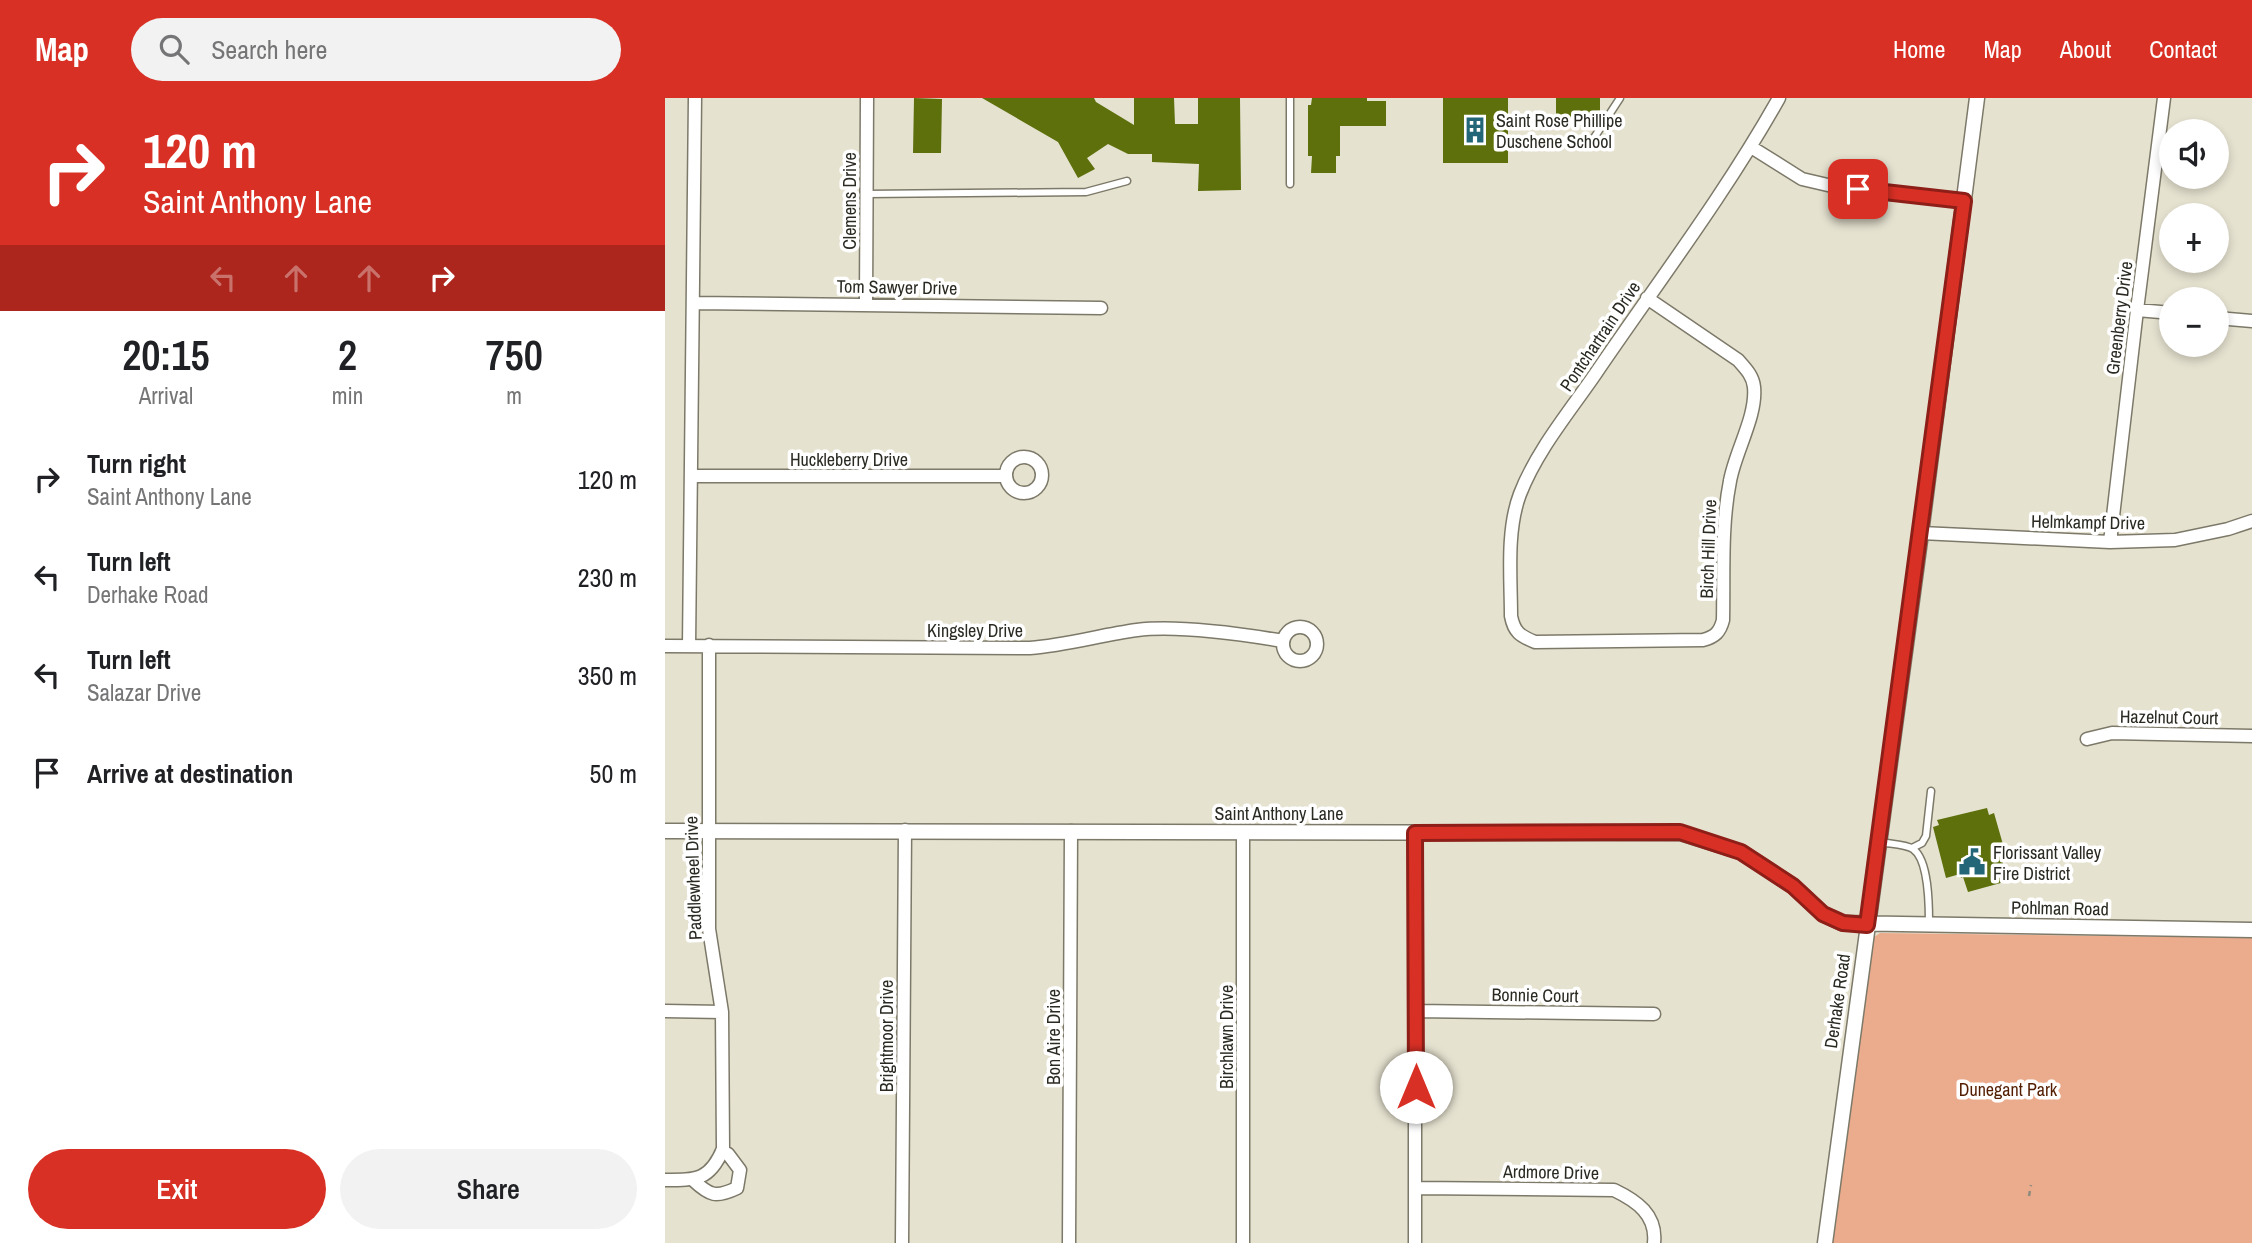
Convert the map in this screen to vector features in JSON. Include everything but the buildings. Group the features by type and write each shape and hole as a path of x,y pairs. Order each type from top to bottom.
{"street":[{"path":"689,646 695,98"},
{"name":"Clemens Drive","path":"866,304 867,98"},
{"name":"Pontchartrain Drive","path":"1511,616 1513,531 1519,496 1541,454 1751,146 1779,98"},
{"name":"Derhake Road","path":"1825,1243 1977,98"},
{"name":"Greenberry Drive","path":"2110,542 2164,98"},
{"path":"1751,146 1801,178 1832,186 1964,201"},
{"name":"Birch Hill Drive","path":"1511,616 1513,629 1535,642 1703,640 1713,638 1720,630 1723,620 1725,510 1736,453 1753,405 1754,386 1750,373 1738,360 1647,298"},
{"name":"Tom Sawyer Drive","path":"693,303 1101,308"},
{"path":"2137,310 2159,312"},
{"path":"2229,319 2252,321"},
{"name":"Huckleberry Drive","path":"692,476 1006,476"},
{"name":"Helmkampf Drive","path":"1921,533 2110,542 2175,540 2252,521"},
{"name":"Kingsley Drive","path":"665,646 1030,648 1060,646 1138,630 1181,630 1283,641"},
{"name":"Paddlewheel Drive","path":"693,1180 715,1167 722,1151 722,1012 709,929 709,645"},
{"name":"Hazelnut Court","path":"2087,739 2112,733 2252,736"},
{"name":"Brightmoor Drive","path":"902,1243 905,830"},
{"name":"Saint Anthony Lane","path":"665,831 1680,832 1741,852 1793,886 1823,914 1843,923 1867,925"},
{"name":"Bon Aire Drive","path":"1069,1243 1071,831"},
{"name":"Birchlawn Drive","path":"1243,1243 1244,832"},
{"path":"1415,833 1415,1243"},
{"name":"Pohlman Road","path":"1867,925 2252,930"},
{"path":"665,1011 722,1012"},
{"name":"Bonnie Court","path":"1416,1011 1654,1014"},
{"path":"665,1180 693,1180 706,1193 722,1195 737,1188 740,1170 728,1154 722,1151"},
{"name":"Ardmore Drive","path":"1415,1188 1614,1190 1632,1198 1648,1212 1655,1233 1654,1243"}],"lane":[{"path":"1290,98 1290,184"},
{"path":"1590,144 1620,98"},
{"path":"866,194 1086,192 1127,181"},
{"path":"1878,842 1912,848 1922,843 1926,836 1931,790"},
{"path":"1912,848 1919,856 1930,893 1929,925"}],"path":[{"path":"2029,1196 2031,1185"}],"green space":[{"name":"Dunegant Park","path":"1880,933 2252,938 2252,1243 1832,1243 1871,944 1874,937"}],"place":[{"name":"Saint Rose Phillipe Duschene School","path":"1475,130"},
{"name":"Florissant Valley Fire District","path":"1972,862"}],"route":[{"path":"1416,1087 1415,833 1680,832 1741,852 1793,886 1823,914 1843,923 1867,925 1964,201 1858,189"}]}
